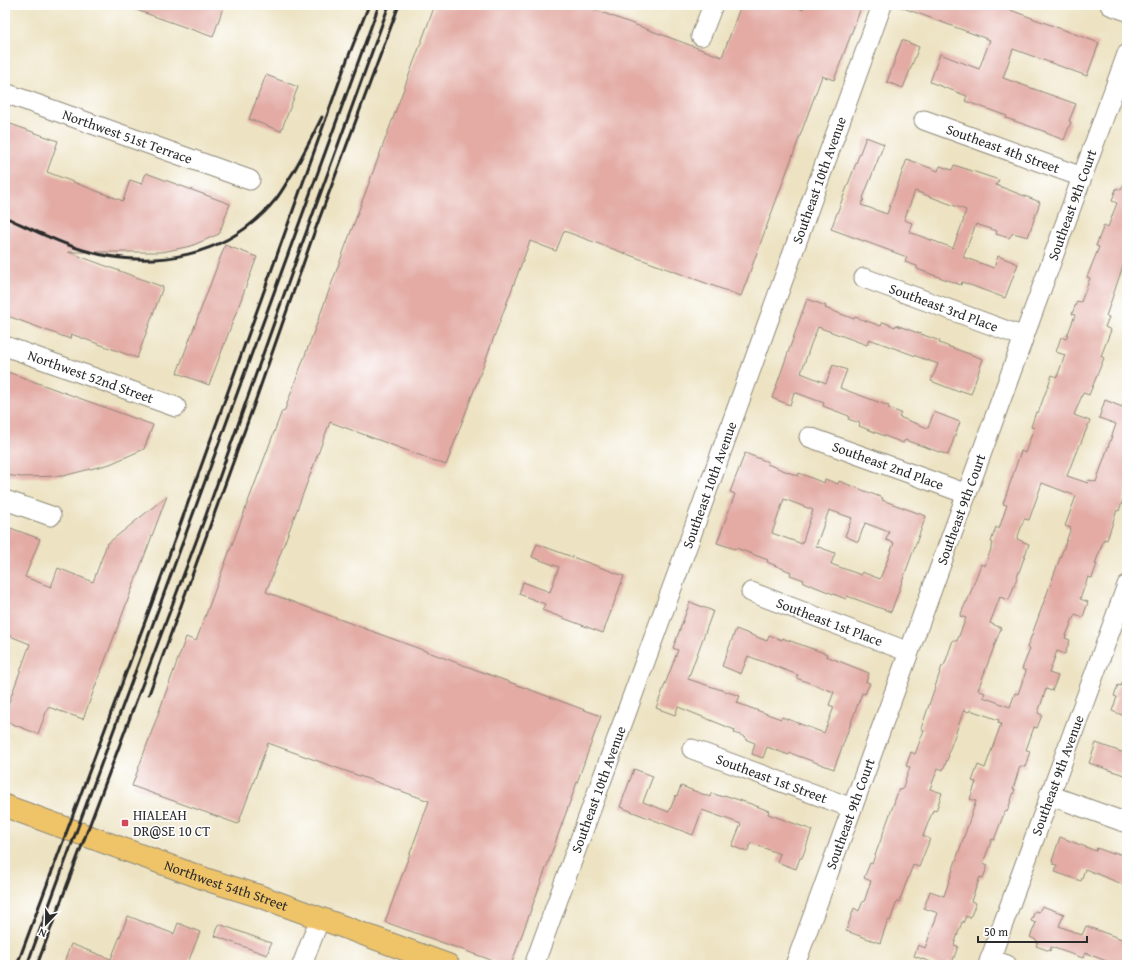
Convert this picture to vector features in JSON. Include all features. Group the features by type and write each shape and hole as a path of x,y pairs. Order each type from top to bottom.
{"main road":[{"name":"Northwest 54th Street","path":"5,806 210,881 259,896 448,965"}],"street":[{"path":"701,36 713,5"},
{"name":"Southeast 10th Avenue","path":"534,965 672,590 882,5"},
{"path":"1110,5 1127,11"},
{"name":"Southeast 9th Court","path":"795,965 1127,54"},
{"name":"Northwest 51st Terrace","path":"5,93 250,180"},
{"name":"Southeast 4th Street","path":"924,120 1082,177"},
{"name":"Southeast 3rd Place","path":"864,278 1024,337"},
{"name":"Northwest 52nd Street","path":"5,346 176,407"},
{"name":"Southeast 2nd Place","path":"809,436 967,494"},
{"path":"5,500 51,516"},
{"name":"Southeast 9th Avenue","path":"995,963 1049,795 1119,630 1127,586"},
{"name":"Southeast 1st Place","path":"751,592 909,652"},
{"name":"Southeast 1st Street","path":"692,749 852,808"},
{"path":"1049,795 1127,823"},
{"path":"302,965 320,918"}],"building":[{"path":"128,5 224,5 213,37 128,7"},
{"path":"435,5 582,5 722,57 741,5 791,5 803,10 805,5 862,5 834,80 822,76 741,296 564,231 556,251 530,241 446,465 330,422 266,592 601,716 511,965 505,965 385,922 429,801 268,743 238,824 132,786 186,637 196,641 282,411 284,412"},
{"path":"898,5 997,5 1099,43 1087,76 1013,49 1003,78 1076,104 1069,121 1071,122 1064,140 1006,118 1007,116 965,101 967,96 930,82 940,54 979,69 990,40"},
{"path":"902,40 919,47 903,88 887,82"},
{"path":"266,75 298,87 281,131 249,119"},
{"path":"5,122 58,141 47,172 123,201 130,180 142,184 146,173 230,204 219,234 191,246 162,252 68,252 163,287 137,358 71,334 70,339 5,315"},
{"path":"866,137 884,144 861,205 887,214 907,159 938,171 940,166 952,170 954,165 999,180 996,185 1040,202 1028,237 1013,233 1009,238 996,234 997,231 976,224 963,257 994,268 998,256 1018,264 1005,298 962,282 961,285 917,269 917,266 905,262 907,257 831,229","holes":["915,191 966,210 953,248 909,232 912,223 904,220"]},
{"path":"1127,179 1127,254 1106,316 1109,317 1105,327 1111,330 1101,356 1104,358 1089,395 1083,393 1074,415 1090,421 1067,476 1088,483 1089,480 1096,482 1116,424 1099,418 1105,400 1122,407 1125,398 1127,398 1127,488 1119,511 1117,510 1107,540 1104,539 1095,564 1097,564 1092,578 1088,577 1080,599 1088,602 1083,617 1075,614 1065,638 1070,640 1065,654 1057,651 1049,673 1058,676 1052,691 1046,689 1038,713 1042,715 1037,728 1034,727 1026,750 1030,751 1025,767 1020,766 1013,789 1015,789 1007,812 1005,811 983,863 988,865 983,878 980,877 971,901 976,903 970,918 966,916 963,923 962,922 954,945 958,946 952,963 948,961 946,965 939,965 914,956 918,945 925,948 938,913 924,908 930,891 944,896 976,801 970,799 976,782 972,781 978,765 985,768 1001,724 998,723 999,720 970,710 969,712 964,710 943,770 938,768 930,789 942,793 936,811 933,810 923,836 930,839 919,867 913,865 899,902 897,901 890,921 888,920 880,943 846,931 854,908 859,911 863,901 864,902 871,881 864,878 870,863 872,864 899,789 902,790 910,767 906,766 911,752 915,754 924,730 921,729 942,666 944,666 953,640 957,641 966,618 960,616 967,602 981,564 985,566 993,543 991,542 996,527 999,529 1007,505 1003,504 1021,451 1025,453 1034,428 1031,427 1036,412 1038,413 1052,375 1057,377 1065,355 1056,352 1061,337 1066,339 1075,315 1072,314 1077,301 1081,302 1090,278 1087,277 1099,247 1096,246 1104,225 1108,227 1117,203 1112,201 1116,188 1121,190","holes":["1042,483 1076,496 1065,526 1071,528 1027,648 1030,649 1022,669 1026,671 1018,694 1015,693 1010,707 983,697 985,693 978,690 1001,628 990,623 1000,597 1009,600 1029,544 1017,539 1024,519 1029,520"]},
{"path":"225,245 257,257 209,385 177,373"},
{"path":"807,299 826,306 825,308 854,319 855,317 881,326 883,322 895,327 896,325 983,359 971,394 959,390 959,392 931,381 938,364 869,339 867,345 818,327 811,344 801,373 826,383 833,365 847,370 840,388 889,406 888,408 901,413 899,417 928,428 934,412 960,422 948,455 905,440 903,443 859,426 860,423 848,419 849,416 823,406 824,403 794,392 790,405 772,398"},
{"path":"5,371 153,425 144,449 110,464 63,476 21,477 5,475"},
{"path":"745,453 768,462 767,464 798,476 799,473 824,483 825,479 838,484 839,481 883,498 882,500 926,516 891,612 847,596 846,599 803,582 804,580 790,575 791,572 767,562 768,560 736,548 735,549 717,543 735,494 730,492","holes":["784,499 813,510 802,544 772,533","829,510 852,518 845,536 858,542 865,523 889,532 886,540 894,543 880,579 862,572 861,575 831,564 835,553 816,546"]},
{"path":"167,496 83,719 48,707 38,734 5,721 5,713 30,644 5,634 5,526 40,539 25,577 51,587 58,568 93,582 107,544"},
{"path":"537,544 624,576 603,633 542,610 545,604 519,594 523,582 550,592 559,567 532,557"},
{"path":"690,602 713,611 688,679 740,696 737,703 781,719 782,717 824,733 834,707 829,705 834,692 796,678 798,675 748,656 741,674 722,666 736,629 767,641 769,635 782,640 782,638 827,654 826,656 869,673 866,682 870,683 865,694 862,693 834,769 790,753 789,755 767,747 763,758 752,754 755,743 745,739 746,737 734,733 735,730 678,707 675,715 656,708 678,650 673,648"},
{"path":"1126,674 1127,717 1112,711 1117,697 1114,696 1118,685 1121,686"},
{"path":"1096,743 1127,754 1127,776 1089,763"},
{"path":"634,769 653,776 643,802 669,812 681,786 710,797 711,793 723,797 724,795 751,804 769,811 768,814 812,830 802,858 800,858 796,869 777,862 780,854 751,843 747,852 732,846 741,824 702,810 693,835 620,807"},
{"path":"1060,837 1096,851 1097,848 1127,857 1127,886 1085,869 1081,881 1055,872 1057,865 1053,864 1052,861"},
{"path":"1042,906 1064,914 1059,926 1082,935 1086,926 1127,941 1127,965 1117,965 1085,953 1083,958 1051,947 1050,951 1036,946 1038,941 1030,937 1036,923 1031,921 1035,911 1039,912"},
{"path":"128,916 174,934 178,923 200,932 187,965 63,965 71,944 111,959"},
{"path":"219,924 271,943 267,955 215,936"}],"railway":[{"path":"17,965 152,603 347,60 369,5"},
{"path":"27,965 379,5"},
{"path":"37,965 206,515 298,255 389,5"},
{"path":"149,694 256,399 314,233 399,5"},
{"path":"5,217 63,243 83,250 109,256 136,259 162,258 188,254 213,246 236,234 257,219 276,199 283,189 298,164 322,117"}],"place":[{"name":"HIALEAH DR@SE 10 CT","path":"125,823"}]}
